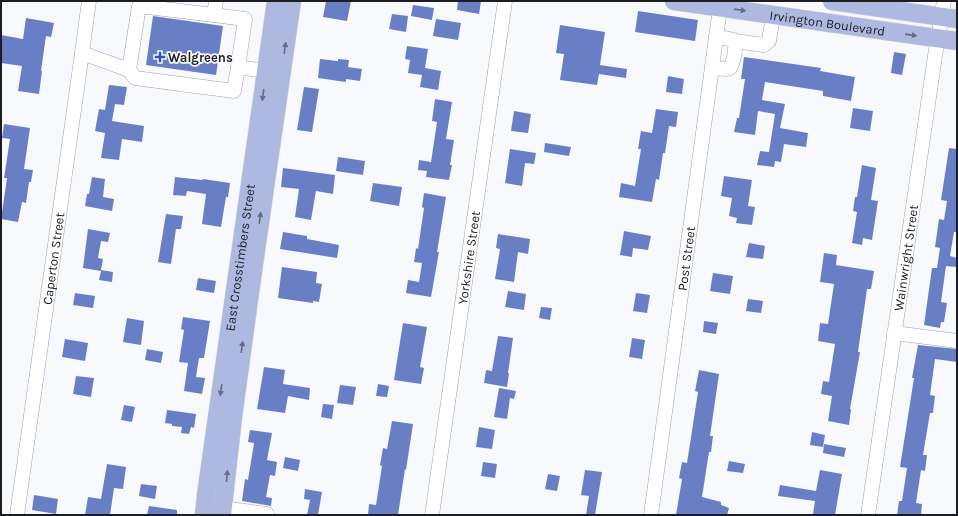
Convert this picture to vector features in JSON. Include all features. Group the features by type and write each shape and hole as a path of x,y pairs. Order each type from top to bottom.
{"main road":[{"name":"East Crosstimbers Street","path":"204,515 206,494 225,416 271,70 276,1"},
{"name":"East Crosstimbers Street","path":"271,70 292,1"},
{"name":"Irvington Boulevard","path":"674,1 721,4 773,15 957,41"},
{"name":"Irvington Boulevard","path":"832,1 948,12"},
{"name":"East Crosstimbers Street","path":"223,511 225,416"}],"street":[{"name":"Caperton Street","path":"17,515 89,1"},
{"path":"214,15 216,1"},
{"name":"Yorkshire Street","path":"432,515 505,1"},
{"name":"Post Street","path":"651,515 721,4"},
{"path":"82,53 129,70 135,78 234,91 245,19 139,6 129,70"},
{"name":"Wainwright Street","path":"868,515 938,38 948,12"},
{"path":"716,37 726,38 735,42 764,45 769,41 773,15"},
{"path":"712,68 730,68 736,44 735,42"},
{"path":"238,67 271,70"},
{"path":"894,333 957,341"},
{"path":"223,511 267,515"}],"building":[{"path":"326,1 351,1 347,21 323,17"},
{"path":"458,1 481,1 479,14 457,10"},
{"path":"413,5 434,8 432,20 411,16"},
{"path":"638,11 698,20 695,41 635,32"},
{"path":"392,14 408,16 406,32 389,29"},
{"name":"Walgreens","path":"153,16 223,26 216,75 146,65"},
{"path":"26,18 54,23 51,37 46,36 39,94 18,91 22,66 1,63 1,35 23,39"},
{"path":"436,19 461,23 458,40 433,36"},
{"path":"560,25 605,32 600,65 627,69 626,78 599,74 597,85 560,80 564,54 556,53"},
{"path":"407,46 428,49 425,68 441,71 438,90 420,87 422,75 408,73 410,60 405,59"},
{"path":"894,52 906,54 902,75 891,73"},
{"path":"744,57 821,68 820,71 855,77 851,101 823,96 823,91 765,82 762,100 785,104 780,128 808,133 806,147 784,144 781,162 775,161 774,167 757,165 760,151 769,152 775,114 758,111 755,135 734,132 737,118 739,118 745,79 741,79"},
{"path":"320,59 338,61 338,59 349,60 348,67 362,69 360,81 346,79 346,82 318,78"},
{"path":"668,76 684,79 682,94 666,92"},
{"path":"109,85 127,87 124,105 115,104 112,121 144,126 142,142 122,139 119,160 101,158 105,133 95,131 99,109 105,110"},
{"path":"304,87 319,89 312,132 297,130"},
{"path":"435,99 452,102 446,139 454,140 449,180 426,177 427,171 418,170 419,160 431,162 437,122 432,121"},
{"path":"853,108 873,111 870,131 850,128"},
{"path":"656,109 678,112 676,127 669,126 659,180 656,179 652,202 619,197 621,183 635,186 641,149 638,149 641,131 652,133"},
{"path":"514,111 531,114 528,133 511,131"},
{"path":"4,124 30,128 24,169 33,170 31,182 29,182 26,203 22,202 18,222 1,219 7,178 4,178 10,139 2,138"},
{"path":"545,143 571,147 569,156 544,152"},
{"path":"949,148 957,149 957,226 956,232 954,232 950,256 957,258 957,267 946,266 941,302 947,303 944,322 941,322 940,328 924,325 932,268 937,268 940,248 935,247 939,219 944,220 947,201 941,200"},
{"path":"510,149 536,153 534,164 525,163 522,186 505,183"},
{"path":"338,157 365,161 363,175 336,171"},
{"path":"862,165 876,168 871,200 878,201 872,240 863,238 862,245 852,243 857,212 853,211 855,197 857,197"},
{"path":"283,168 335,175 333,194 316,191 311,220 295,217 299,189 281,187"},
{"path":"724,176 752,180 748,206 755,207 752,225 736,223 737,218 729,216 732,198 721,196"},
{"path":"92,177 105,179 103,197 114,199 112,211 85,206"},
{"path":"175,177 230,183 221,227 202,224 206,194 187,191 186,196 173,195"},
{"path":"373,183 402,187 399,206 370,201"},
{"path":"424,193 446,197 437,252 439,252 431,297 406,293 408,280 419,282 422,263 414,262 416,248 418,249 424,208 422,207"},
{"path":"166,214 183,216 181,229 176,229 171,264 158,262"},
{"path":"88,229 110,233 108,242 101,241 98,258 103,259 101,270 113,272 112,282 99,280 101,271 83,268"},
{"path":"624,231 651,236 648,250 633,248 632,257 620,255"},
{"path":"283,232 307,236 307,239 339,245 337,258 280,249"},
{"path":"498,234 530,239 528,254 518,252 514,282 495,279 500,249 496,248"},
{"path":"749,243 765,246 763,259 746,257"},
{"path":"824,253 837,255 836,265 874,271 871,289 867,289 858,352 860,352 850,409 849,425 828,421 832,396 821,394 823,381 829,382 835,344 818,341 820,323 828,324 834,284 820,282"},
{"path":"282,267 317,272 316,283 322,284 319,302 313,301 313,303 278,298"},
{"path":"713,273 733,276 730,294 710,291"},
{"path":"198,278 216,281 214,293 196,290"},
{"path":"508,291 526,294 524,310 505,307"},
{"path":"75,293 95,296 93,308 73,305"},
{"path":"636,293 650,295 647,313 633,311"},
{"path":"748,299 763,301 761,313 746,311"},
{"path":"541,307 552,308 550,320 539,318"},
{"path":"183,317 210,321 204,358 199,358 196,377 205,378 202,394 184,391 188,363 179,362 184,330 181,329"},
{"path":"127,318 144,321 141,345 123,342"},
{"path":"704,321 718,323 716,334 703,332"},
{"path":"403,323 427,327 420,367 424,368 421,384 394,380"},
{"path":"498,336 513,338 507,387 484,383 486,370 492,371"},
{"path":"632,338 645,340 642,359 629,357"},
{"path":"65,339 88,343 85,361 62,357"},
{"path":"918,345 957,349 957,362 935,359 930,395 935,396 933,413 930,413 923,455 927,455 925,471 921,470 916,503 922,504 921,515 897,515 899,501 902,501 907,468 900,467"},
{"path":"147,349 163,352 161,363 145,360"},
{"path":"264,367 285,370 283,384 310,388 309,400 288,396 285,413 257,409"},
{"path":"699,370 719,374 710,436 713,436 711,452 709,452 702,497 721,502 721,505 729,508 727,515 676,515 682,479 679,478 682,462 687,463 698,392 695,391"},
{"path":"76,376 94,378 91,397 73,394"},
{"path":"378,384 389,386 387,397 376,396"},
{"path":"340,385 356,387 353,405 337,403"},
{"path":"499,388 516,391 514,399 510,398 507,419 494,417"},
{"path":"323,404 334,405 332,419 321,417"},
{"path":"124,405 135,407 132,422 121,420"},
{"path":"167,410 196,414 194,428 191,427 189,434 181,433 182,427 172,426 172,424 165,423"},
{"path":"392,421 413,424 398,515 368,515 369,504 376,505 382,466 380,465 383,448 387,449"},
{"path":"479,427 495,430 492,449 476,447"},
{"path":"250,430 272,433 267,460 277,462 275,476 270,475 266,497 272,498 271,506 242,501 245,479 248,480 254,443 248,442"},
{"path":"812,432 825,435 823,447 810,445"},
{"path":"824,444 846,448 844,457 823,453"},
{"path":"285,457 300,460 298,471 283,468"},
{"path":"729,461 745,464 743,473 727,471"},
{"path":"483,462 497,464 495,478 481,476"},
{"path":"107,464 126,467 123,489 114,488 110,515 85,515 88,497 101,499"},
{"path":"585,470 602,472 595,515 586,515 589,496 581,495"},
{"path":"820,470 842,474 835,515 813,514 815,501 778,496 780,485 816,491"},
{"path":"548,474 560,476 557,491 545,489"},
{"path":"141,484 157,486 155,499 139,496"},
{"path":"305,489 322,492 318,515 307,515 310,500 304,499"},
{"path":"34,495 58,499 56,514 32,510"},
{"path":"149,506 177,510 177,515 147,515"}],"place":[{"name":"Walgreens","path":"160,57"}]}
